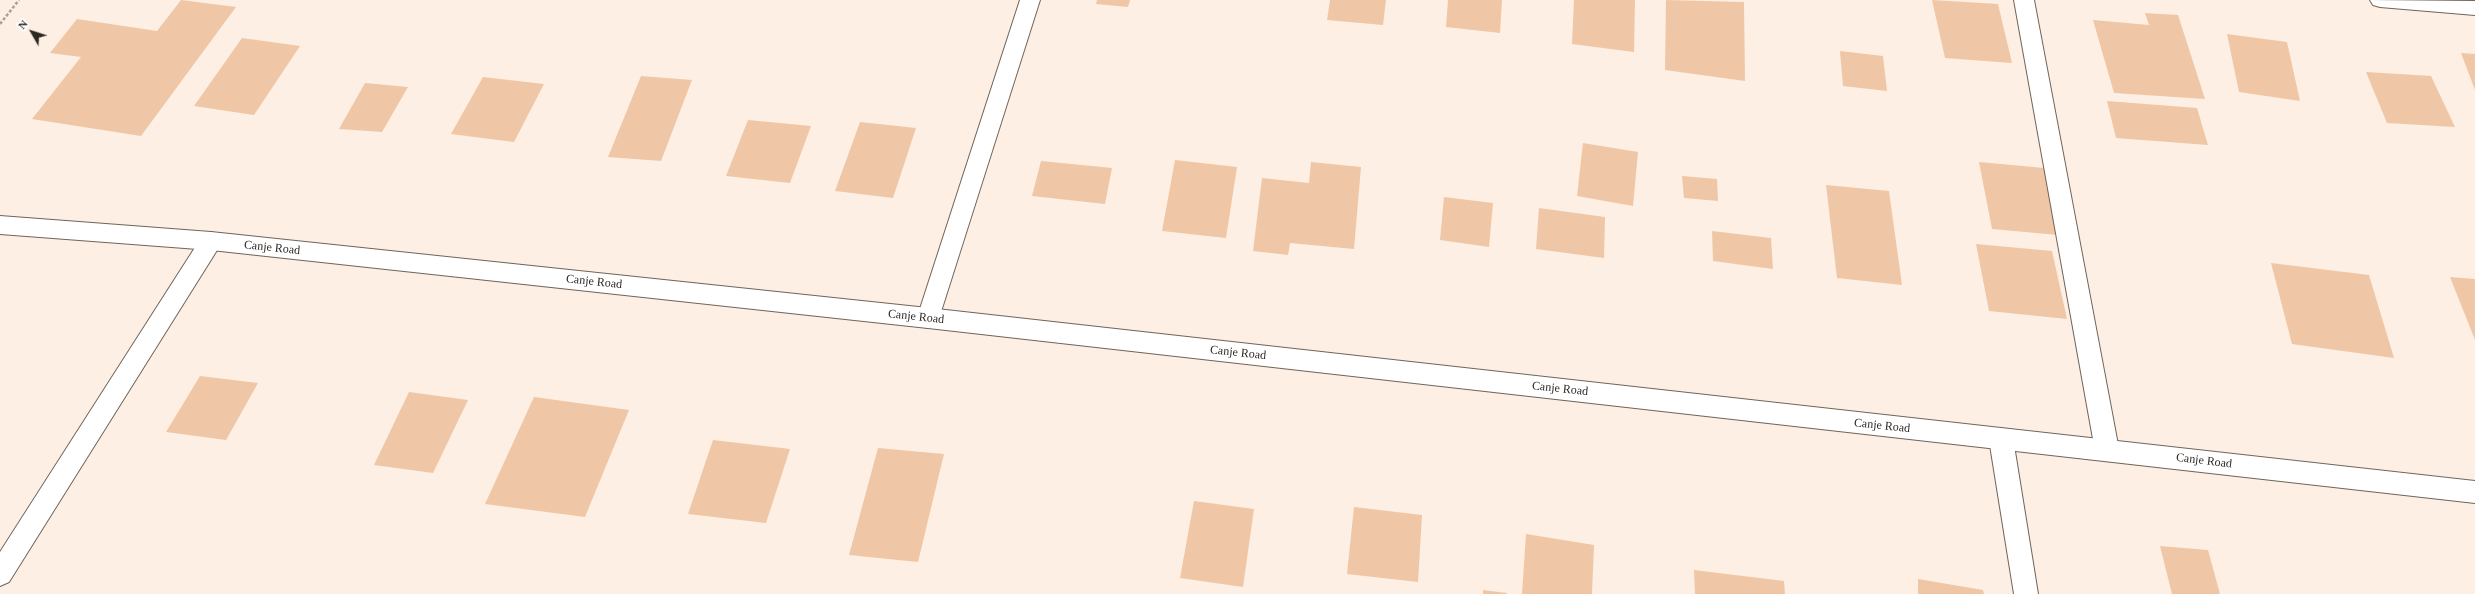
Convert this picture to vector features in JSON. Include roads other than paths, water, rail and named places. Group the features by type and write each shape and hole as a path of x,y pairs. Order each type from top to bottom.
{"street":[{"path":"928,318 1030,0"},
{"path":"2024,0 2107,450"},
{"path":"2380,0 2475,8"},
{"name":"Canje Road","path":"0,225 211,241 928,318 2475,492"},
{"path":"0,574 211,241"},
{"path":"2001,439 2026,594"}]}
